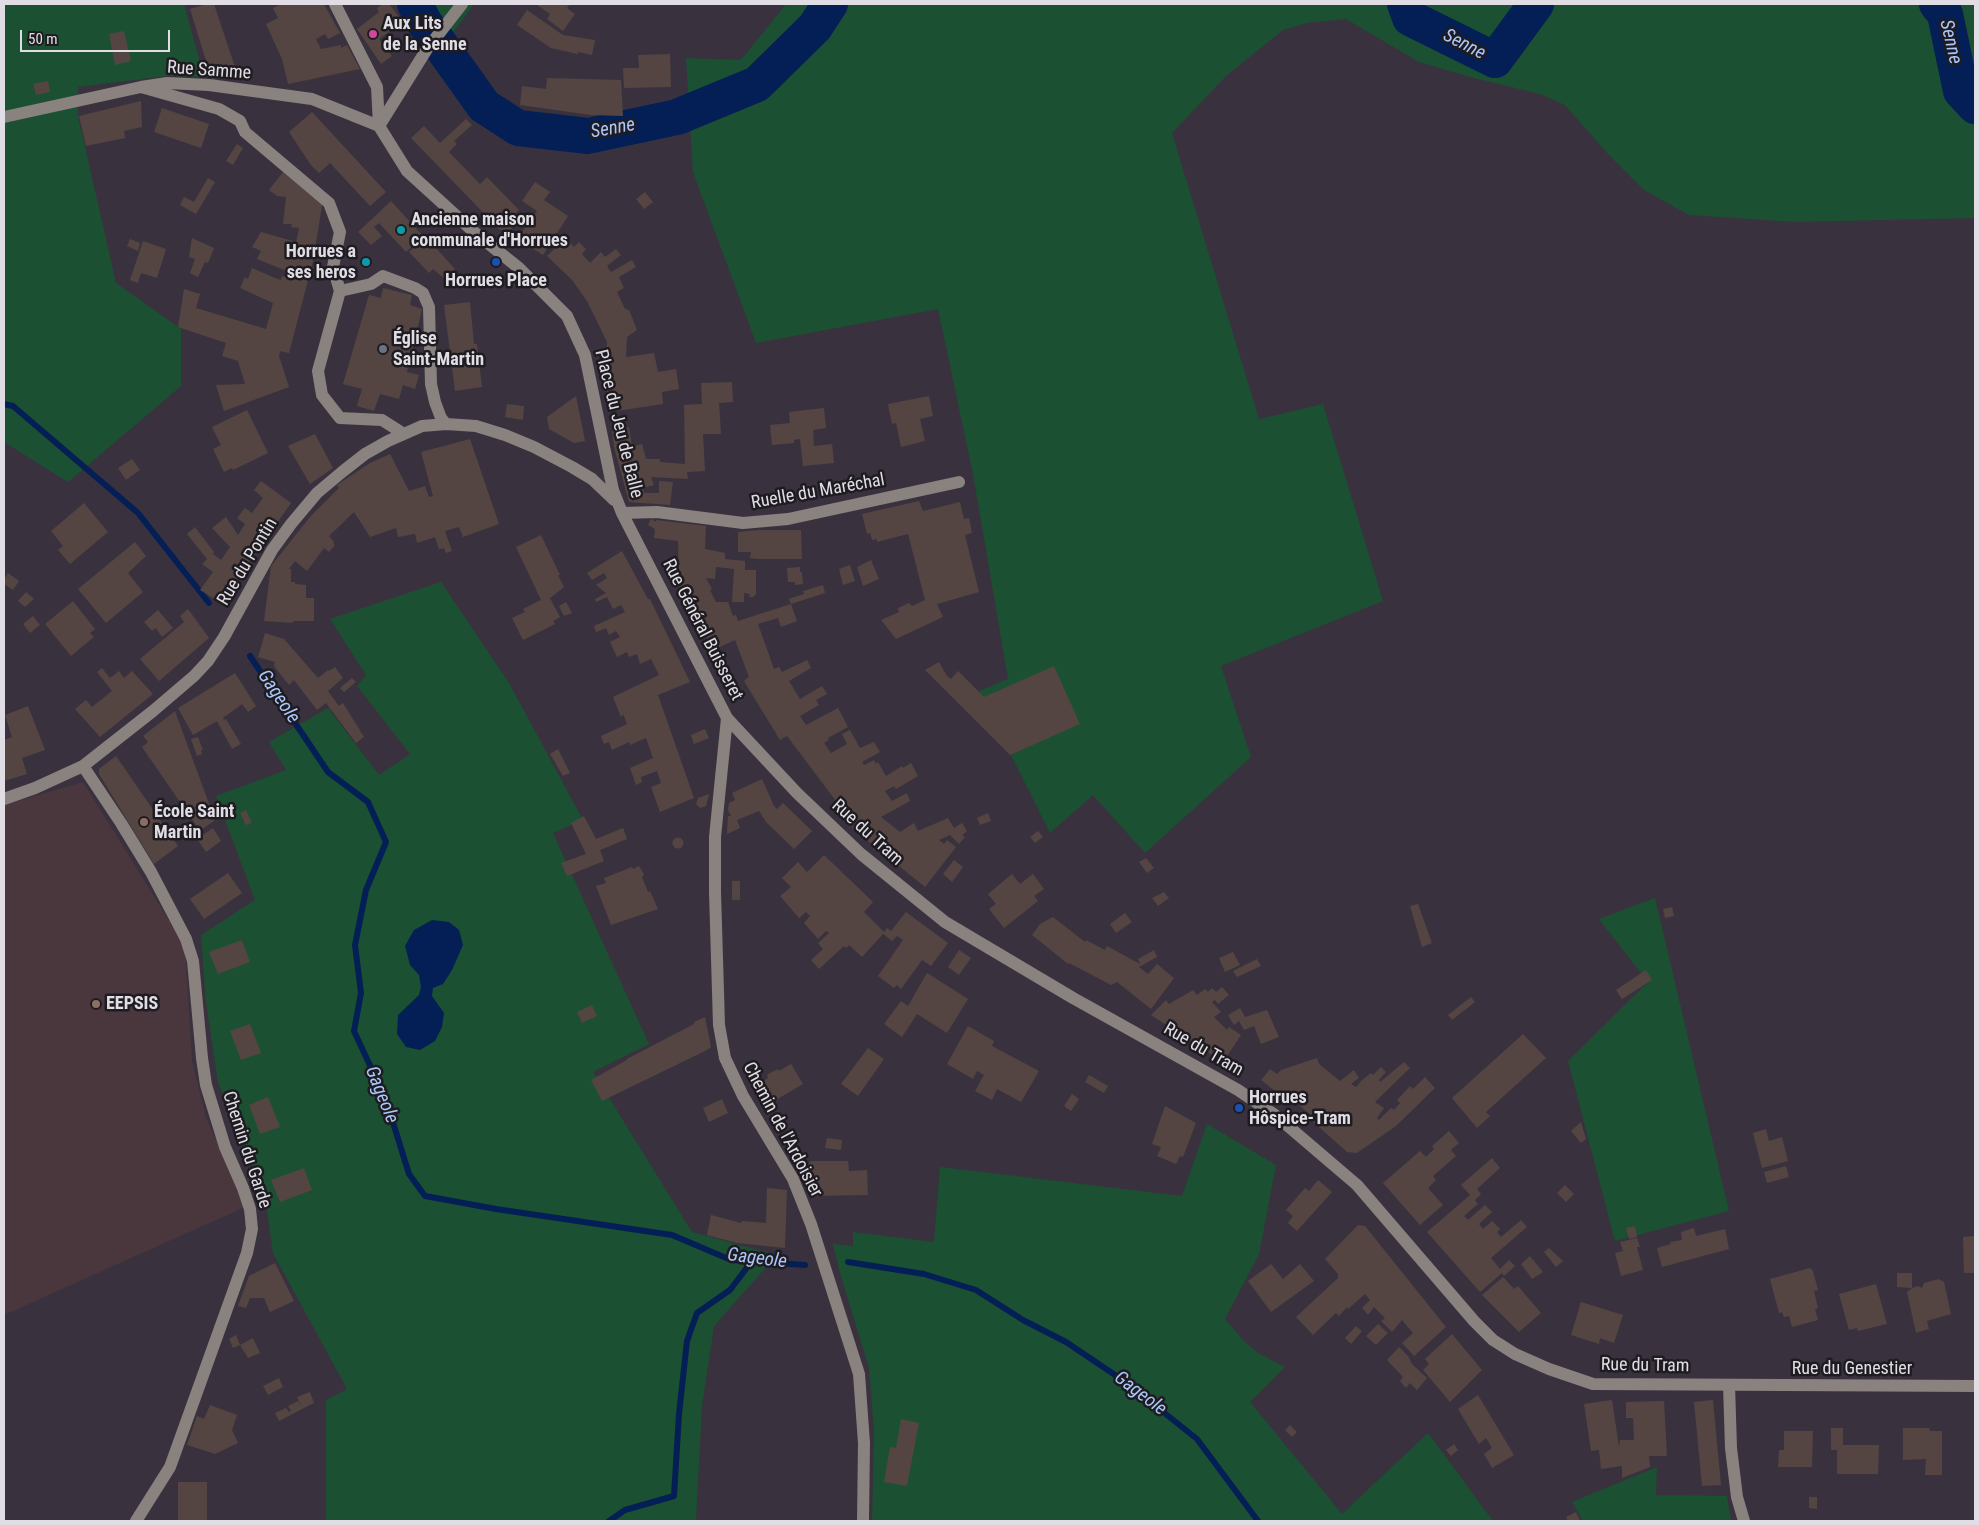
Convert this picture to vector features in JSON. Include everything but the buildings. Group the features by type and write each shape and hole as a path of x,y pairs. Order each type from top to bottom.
{"street":[{"path":"335,4 377,87 379,126"},
{"path":"379,126 427,49 462,4"},
{"name":"Rue Samme","path":"4,116 167,83 209,85 312,99 379,126"},
{"path":"141,87 219,108 240,121 245,132 329,203 340,232 333,267 340,291 318,371 322,395 340,418 382,420 404,434"},
{"name":"Place du Jeu de Balle","path":"379,126 407,171 474,232 519,268 568,316 585,355 613,490 622,513"},
{"path":"340,291 372,284 382,276 415,288 423,293 429,307 431,384 434,402 441,418 446,424"},
{"name":"Rue du Pontin","path":"4,798 35,788 83,766 194,676 208,661 224,637 272,550 317,493 366,454 404,434 422,426 446,424 476,426 505,435 534,447 592,479 610,494 622,513"},
{"name":"Ruelle du Maréchal","path":"622,513 657,512 752,523 788,519 959,482"},
{"name":"Rue Général Buisseret","path":"622,513 727,718 763,756"},
{"name":"Chemin de l'Ardoisier","path":"727,718 715,837 719,1025 725,1058 742,1096 793,1179 807,1215 859,1374 864,1443 863,1521"},
{"name":"Rue du Tram","path":"763,756 797,793 860,854 945,922 1074,998 1238,1090 1275,1116 1357,1185 1474,1321 1493,1340 1515,1354 1549,1369 1593,1384 1729,1385"},
{"name":"Chemin du Garde","path":"83,766 151,872 186,939 193,961 206,1085 224,1147 243,1188 250,1209 252,1229 244,1262 170,1467 136,1521"},
{"path":"1729,1385 1731,1448 1737,1497 1744,1521"},
{"name":"Rue du Genestier","path":"1729,1385 1975,1386"}],"shaded area":[{"name":"EEPSIS","path":"83,782 185,946 192,1061 206,1118 247,1206 4,1315 4,805"}],"green space":[{"path":"4,4 184,4 204,77 166,76 78,87 78,116 116,283 181,329 181,386 68,482 4,442"},
{"path":"402,4 474,4 436,56"},
{"path":"786,4 1975,4 1975,218 1795,222 1689,215 1644,190 1607,153 1565,105 1540,94 1419,62 1346,19 1307,23 1283,30 1227,75 1172,133 1259,419 1323,404 1383,601 1221,666 1251,757 1145,853 1093,795 1050,833 979,691 1008,679 973,474 938,309 756,343 693,172 686,58 741,60"},
{"path":"441,582 509,683 583,820 553,833 649,1044 593,1072 692,1232 777,1255 714,1326 702,1406 696,1521 326,1521 326,1400 347,1389 273,1253 265,1196 218,1082 206,1002 201,935 255,900 216,796 286,770 269,742 328,708 379,775 410,754 357,686 366,675 330,619"},
{"path":"1655,898 1729,1211 1615,1241 1568,1061 1648,982 1599,919"},
{"path":"1207,1124 1276,1165 1259,1254 1225,1319 1242,1339 1258,1353 1285,1367 1250,1402 1342,1514 1428,1433 1493,1521 872,1521 874,1431 869,1368 833,1244 853,1246 853,1232 934,1242 940,1167 1182,1196"},
{"path":"1657,1467 1656,1495 1727,1496 1731,1521 1583,1521 1572,1502"}],"water":[{"path":"432,920 449,922 459,930 463,945 452,970 443,984 433,988 432,996 444,1013 442,1027 435,1041 420,1050 406,1047 397,1034 398,1015 419,995 421,987 419,975 410,965 405,946 414,930"}],"waterway":[{"name":"Senne","path":"415,4 424,22 484,106 518,128 588,136 677,117 757,84 815,27 830,4"},
{"name":"Senne","path":"1405,4 1410,18 1495,60 1536,4"},
{"name":"Senne","path":"1937,4 1945,14 1961,91 1975,106"},
{"name":"Gageole","path":"4,404 13,406 138,513 209,603"},
{"name":"Gageole","path":"250,656 328,772 368,802 386,842 366,890 355,945 361,993 354,1031 386,1100 409,1174 425,1196 496,1209 672,1235 731,1260 805,1265"},
{"path":"609,1521 625,1510 674,1496 679,1414 687,1341 697,1313 730,1290 752,1261"},
{"name":"Gageole","path":"848,1262 924,1274 976,1290 1023,1320 1066,1342 1127,1383 1197,1439 1258,1521"}],"place":[{"name":"Aux Lits de la Senne","path":"373,34"},
{"name":"Ancienne maison communale d'Horrues","path":"401,230"},
{"name":"Horrues a ses heros","path":"366,262"},
{"name":"Horrues Place","path":"496,262"},
{"name":"Église Saint-Martin","path":"383,349"},
{"name":"École Saint Martin","path":"144,822"},
{"name":"EEPSIS","path":"96,1004"},
{"name":"Horrues Hôspice-Tram","path":"1239,1108"}]}
